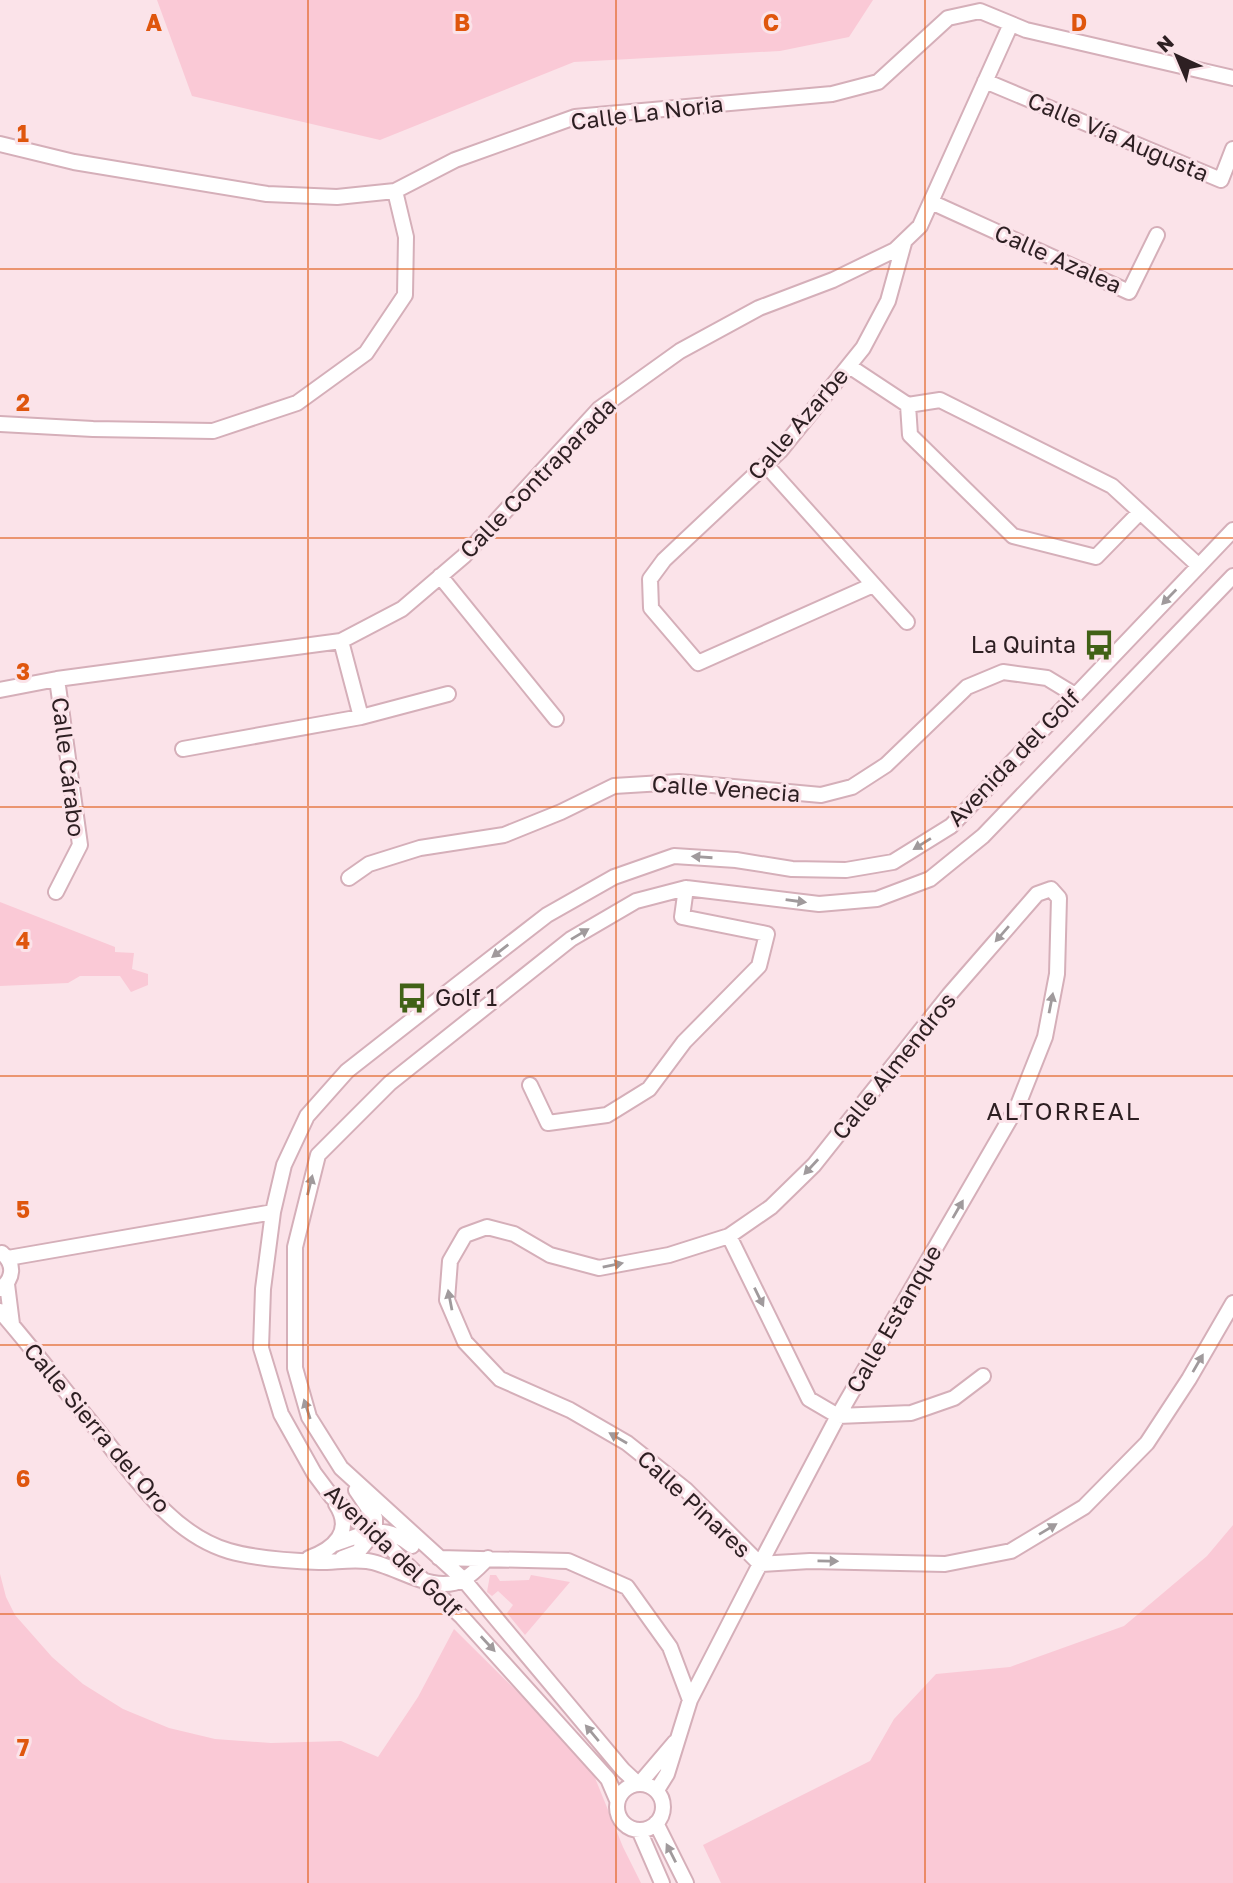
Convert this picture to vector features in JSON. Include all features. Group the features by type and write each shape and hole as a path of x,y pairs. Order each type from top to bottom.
{"street":[{"name":"Calle La Noria","path":"0,144 74,162 267,194 337,197 395,191 455,160 575,117 832,94 878,82 948,18 980,11 1026,30 1233,78"},
{"name":"Calle Contraparada","path":"0,690 57,679 341,641 402,609 464,556 599,409 670,358 760,308 833,280 895,250 920,226 1011,24"},
{"name":"Calle Vía Augusta","path":"985,81 1221,180 1233,149"},
{"path":"0,424 93,429 213,430 297,403 366,353 405,295 406,237 395,191"},
{"name":"Calle Azalea","path":"931,202 1129,292 1157,234"},
{"name":"Calle Azarbe","path":"873,585 698,663 651,608 650,579 664,560 780,451 863,348 888,301 904,241"},
{"path":"849,366 908,405 940,400 1112,486 1199,566"},
{"path":"908,405 910,435 1013,536 1096,557 1140,512"},
{"path":"766,465 907,622"},
{"name":"Avenida del Golf","path":"617,1800 608,1779 462,1617 375,1531 358,1522 332,1497 314,1473 281,1414 261,1348 263,1289 272,1212 284,1165 307,1116 348,1070 547,915 614,877 674,856 736,860 792,869 846,870 892,862 951,826 1233,530"},
{"path":"440,576 556,719"},
{"name":"Avenida del Golf","path":"639,1783 623,1770 463,1579 341,1468 309,1416 295,1368 295,1247 317,1155 390,1083 572,939 636,901 686,888 819,904 877,899 930,879 983,836 1233,576"},
{"path":"341,641 361,717"},
{"name":"Calle Venecia","path":"349,878 369,864 420,848 504,835 561,812 614,786 679,782 821,795 852,787 886,765 967,687 1003,672 1047,678 1075,695"},
{"name":"Calle Cárabo","path":"56,892 80,845 57,679"},
{"path":"183,748 361,717 448,694"},
{"path":"530,1084 548,1123 607,1115 649,1089 684,1042 759,966 767,934 682,917 686,888"},
{"name":"Calle Almendros","path":"729,1236 771,1207 814,1165 949,995 1038,894 1051,889"},
{"name":"Calle Estanque","path":"657,1790 667,1774 690,1700 760,1564 838,1416 1018,1104 1045,1037 1057,974 1059,898 1051,889"},
{"path":"3,1253 272,1212"},
{"name":"Calle Pinares","path":"729,1236 669,1255 599,1268 550,1255 514,1234 487,1227 465,1235 450,1261 447,1300 465,1342 500,1379 570,1410 627,1443 686,1490 760,1564"},
{"path":"729,1236 809,1399 838,1416 911,1413 954,1398 984,1376"},
{"name":"Calle Sierra del Oro","path":"3,1253 12,1272 3,1287 12,1325"},
{"path":"760,1564 810,1561 945,1564 1011,1551 1084,1507 1147,1443 1189,1379 1233,1303"},
{"name":"Calle Sierra del Oro","path":"0,1311 132,1474 175,1521 201,1539 228,1550 254,1556 320,1562 367,1561 425,1581"},
{"path":"337,1560 358,1552 375,1531 374,1518 341,1468"},
{"path":"332,1497 341,1511 344,1525 335,1544"},
{"path":"304,1560 335,1544 375,1531 386,1531 400,1535 422,1554 443,1559 568,1561 627,1587 670,1647 690,1700"},
{"path":"425,1581 449,1583 463,1579 488,1558"},
{"name":"Calle Estanque","path":"639,1783 678,1738"},
{"path":"639,1783 657,1790 663,1803 663,1811 656,1823 639,1830 632,1829 621,1820 616,1807 617,1800 626,1788 639,1783"},
{"path":"656,1823 686,1883"},
{"path":"639,1830 662,1883"}],"shaded area":[{"path":"157,0 873,0 849,37 780,51 574,62 380,140 192,96"},
{"path":"0,902 115,947 115,952 134,953 132,969 148,974 148,985 131,992 120,976 80,976 68,983 0,986"},
{"path":"1233,1525 1233,1883 721,1883 703,1845 870,1761 894,1719 936,1674 1010,1667 1124,1626 1207,1556"},
{"path":"0,1574 6,1597 15,1615 52,1657 83,1684 123,1709 169,1728 215,1739 271,1743 341,1741 378,1757 418,1697 454,1629 589,1763 623,1847 641,1883 0,1883"},
{"path":"490,1575 496,1575 500,1581 529,1580 531,1575 570,1582 525,1635 507,1613 513,1605 498,1591 492,1596 487,1592"}],"place":[{"name":"La Quinta","path":"1099,645"},
{"name":"Golf 1","path":"412,998"}],"district":[{"name":"ALTORREAL","path":"1064,1112"}]}
